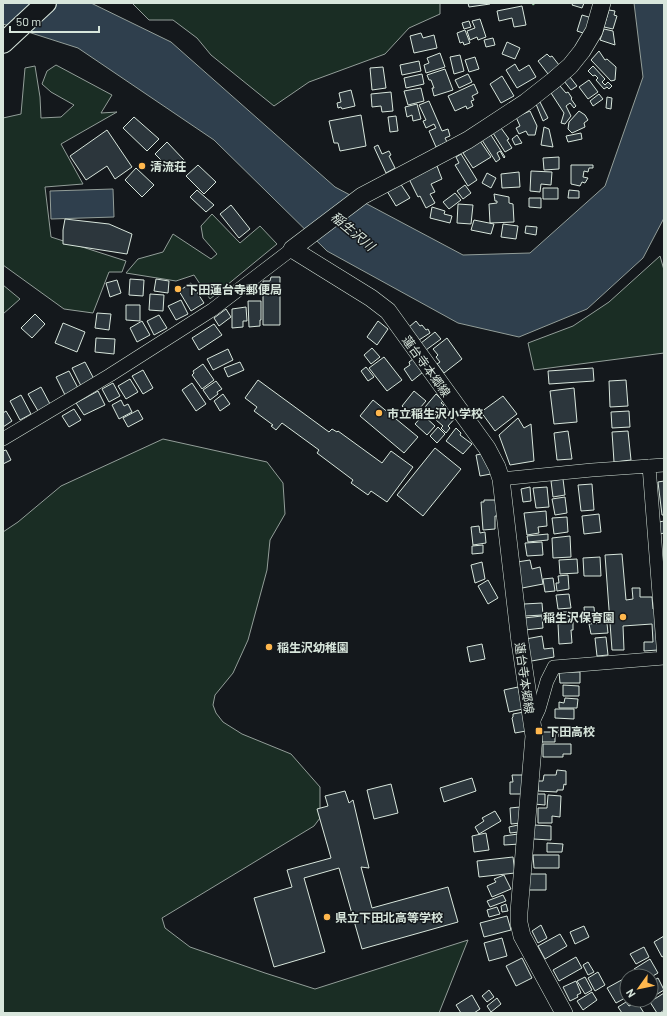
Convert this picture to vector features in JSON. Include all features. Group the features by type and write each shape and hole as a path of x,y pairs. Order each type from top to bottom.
{"highway":[{"path":"3,43 46,3"}],"main road":[{"path":"296,246 362,196 468,140 526,102 554,80 570,66 582,51 594,31 602,3"},
{"name":"蓮台寺本郷線","path":"296,246 388,311 487,448 501,478 520,642 534,736 518,912 519,923 522,936 564,1013"}],"street":[{"path":"3,439 110,375 212,310 296,246"},
{"path":"501,478 664,465"},
{"path":"532,724 539,709 547,681 554,667 664,658 649,466"}],"green space":[{"path":"132,3 440,3 440,14 409,28 385,54 309,82 274,106 211,55 197,38 173,20 149,20"},
{"path":"56,65 112,95 101,113 117,112 61,144 83,184 45,187 51,237 126,261 122,272 109,272 93,313 64,309 3,265 3,118 21,114 25,68 35,66 40,97 41,118 61,117 74,105 51,92 42,84 47,71"},
{"path":"212,214 240,243 260,226 277,244 210,299 194,275 176,281 126,273 138,259 163,252 173,234 211,259 217,254 203,238 201,226"},
{"path":"660,256 664,270 664,353 534,370 528,343 573,326 609,302"},
{"path":"3,285 20,299 3,314"},
{"path":"163,439 267,462 283,483 285,514 270,540 267,570 248,640 233,673 215,695 213,705 216,713 223,722 242,734 291,754 320,787 320,818 314,826 162,918 165,928 190,947 315,989 468,940 439,1013 3,1013 3,532 18,522 61,486"}],"water":[{"name":"稲生沢川","path":"3,3 91,3 171,42 335,187 463,255 530,253 605,186 643,77 634,3 664,3 664,218 643,258 587,309 519,337 458,323 327,251 214,140 78,48 3,24"},
{"path":"113,189 114,217 51,219 50,191"}],"building":[{"path":"468,3 489,3 490,4 469,7"},
{"path":"573,3 584,3 582,8 572,5"},
{"path":"522,6 526,25 514,27 512,18 499,21 497,11"},
{"path":"609,10 615,11 614,15 617,16 613,29 604,27"},
{"path":"582,15 592,18 586,34 577,31"},
{"path":"480,19 486,37 478,40 477,37 470,40 467,31 475,28 472,21"},
{"path":"469,21 471,27 464,29 462,23"},
{"path":"604,29 613,31 615,45 600,40"},
{"path":"465,30 470,43 464,45 463,42 460,43 457,33"},
{"path":"421,33 423,38 434,35 437,48 414,53 410,36"},
{"path":"493,38 495,45 486,47 484,40"},
{"path":"507,42 520,48 515,59 502,54"},
{"path":"599,51 605,60 607,59 616,67 615,80 611,81 591,60"},
{"path":"440,53 445,67 426,73 424,65 429,63 427,58"},
{"path":"547,54 550,57 552,56 559,65 548,74 538,61"},
{"path":"460,55 464,71 454,74 450,57"},
{"path":"475,57 479,69 469,72 465,60"},
{"path":"419,61 421,71 402,75 400,65"},
{"path":"515,64 519,71 529,65 536,77 517,88 506,70"},
{"path":"593,66 605,79 602,82 605,85 608,82 612,86 609,89 607,87 604,89 596,80 598,78 595,75 593,76 588,71"},
{"path":"383,67 386,88 372,90 370,68"},
{"path":"445,69 453,90 434,96 432,88 434,88 427,75"},
{"path":"422,74 424,84 406,88 404,78"},
{"path":"468,74 472,82 459,88 455,80"},
{"path":"502,76 514,96 501,103 490,84"},
{"path":"570,77 577,86 571,90 564,81"},
{"path":"589,80 598,92 588,99 579,87"},
{"path":"474,84 478,93 472,96 474,100 471,101 473,106 467,109 466,106 455,111 448,96"},
{"path":"560,86 566,93 568,92 576,106 574,108 570,103 566,106 571,116 565,124 561,123 564,113 551,93"},
{"path":"421,88 424,101 408,105 404,91"},
{"path":"351,90 355,106 342,109 341,107 338,108 337,103 341,102 339,93"},
{"path":"391,92 393,111 382,112 381,106 372,107 371,94"},
{"path":"599,94 603,99 593,106 590,101"},
{"path":"607,97 612,98 611,109 606,108"},
{"path":"429,101 442,131 448,129 450,136 445,138 447,142 436,147 429,131 436,128 434,124 426,128 423,121 426,120 419,105"},
{"path":"540,102 548,118 543,121 536,104"},
{"path":"417,104 421,119 413,121 412,115 407,117 405,107"},
{"path":"530,111 537,126 535,135 528,135 526,131 519,134 516,128 520,126 516,117"},
{"path":"579,111 585,115 588,120 584,123 585,127 572,133 568,129 569,122"},
{"path":"361,115 366,146 340,151 338,143 334,143 329,121"},
{"path":"396,116 398,131 390,132 388,117"},
{"path":"134,117 159,139 147,151 123,128"},
{"path":"544,127 549,129 553,147 541,145"},
{"path":"501,128 509,139 507,140 512,148 505,152 493,133"},
{"path":"107,130 132,167 115,179 107,166 86,180 70,156"},
{"path":"581,133 582,139 568,142 566,136"},
{"path":"491,135 505,157 504,158 500,151 497,153 500,159 496,162 482,140"},
{"path":"517,135 522,143 515,145 512,139"},
{"path":"480,141 491,157 473,168 463,153"},
{"path":"167,142 184,160 173,172 155,154"},
{"path":"378,145 382,154 389,151 391,155 389,156 395,168 386,173 374,147"},
{"path":"461,154 477,180 468,186 455,165 459,163 456,157"},
{"path":"559,157 559,169 544,170 543,158"},
{"path":"198,165 216,182 204,194 186,176"},
{"path":"571,165 593,165 593,168 589,168 588,172 584,171 583,177 588,178 585,183 582,182 580,186 571,184"},
{"path":"437,166 442,179 431,184 435,192 430,194 435,203 426,208 420,196 418,197 409,179"},
{"path":"136,168 154,185 142,197 125,180"},
{"path":"531,171 552,172 551,185 541,184 540,192 530,191"},
{"path":"519,172 520,187 502,188 501,174"},
{"path":"487,173 496,178 491,188 482,183"},
{"path":"400,183 410,198 396,206 387,191"},
{"path":"465,185 471,193 463,199 457,191"},
{"path":"543,188 558,188 558,199 543,199"},
{"path":"197,190 214,205 206,212 190,197"},
{"path":"569,190 579,191 579,198 568,198"},
{"path":"455,193 461,200 449,209 443,202"},
{"path":"494,194 509,197 509,203 513,204 514,222 490,223 489,204 497,203 497,201 495,201"},
{"path":"529,198 541,198 541,208 529,207"},
{"path":"458,204 473,205 471,224 457,223"},
{"path":"231,205 250,229 239,238 220,214"},
{"path":"432,207 445,211 444,214 452,216 450,223 430,218"},
{"path":"65,219 109,224 132,234 127,254 63,244"},
{"path":"474,220 494,224 491,234 471,230"},
{"path":"503,224 518,226 516,239 501,237"},
{"path":"526,226 537,227 536,235 525,233"},
{"path":"271,277 280,277 280,325 263,325 263,281 270,281"},
{"path":"130,279 144,280 143,296 129,295"},
{"path":"156,279 169,281 168,293 154,291"},
{"path":"117,280 121,293 110,297 106,283"},
{"path":"191,283 204,303 191,311 179,291"},
{"path":"150,294 164,295 163,311 149,310"},
{"path":"181,300 188,314 176,320 168,306"},
{"path":"248,301 261,301 260,326 249,327"},
{"path":"126,305 140,305 140,321 126,320"},
{"path":"246,307 247,321 243,321 243,327 232,328 232,309"},
{"path":"226,309 231,317 219,326 214,318"},
{"path":"97,313 111,314 109,330 95,328"},
{"path":"35,314 45,324 32,338 21,328"},
{"path":"159,315 167,328 154,335 147,321"},
{"path":"142,321 150,335 137,342 130,328"},
{"path":"378,321 388,329 377,345 367,337"},
{"path":"416,321 426,330 428,329 430,333 419,340 409,327"},
{"path":"63,323 85,332 77,352 55,343"},
{"path":"214,324 222,335 199,350 192,338"},
{"path":"435,332 441,339 426,350 421,343"},
{"path":"96,338 115,339 114,354 95,352"},
{"path":"447,338 462,359 444,373 437,364 440,362 436,357 438,355 433,349"},
{"path":"372,348 380,357 371,364 364,355"},
{"path":"228,349 233,360 213,370 207,359"},
{"path":"384,357 402,380 387,391 369,368"},
{"path":"413,359 423,372 412,381 404,369 410,365 409,362"},
{"path":"85,362 94,379 81,386 72,368"},
{"path":"240,362 244,370 228,377 224,368"},
{"path":"203,364 214,380 202,389 192,375 194,373 193,371"},
{"path":"366,367 374,377 368,381 361,371"},
{"path":"593,368 594,381 549,384 548,371"},
{"path":"143,370 153,388 143,394 132,376"},
{"path":"69,371 78,388 65,395 56,377"},
{"path":"130,379 138,392 126,399 118,386"},
{"path":"258,380 329,432 332,429 337,432 338,431 382,463 391,451 413,467 387,502 371,491 368,495 351,483 353,480 317,453 319,450 282,423 276,430 271,426 273,425 254,411 257,407 245,398"},
{"path":"626,380 628,406 610,407 609,381"},
{"path":"216,381 222,389 210,400 203,390"},
{"path":"113,383 120,396 109,402 102,389"},
{"path":"192,383 206,404 196,411 182,390"},
{"path":"41,387 50,404 38,411 28,394"},
{"path":"574,388 577,422 554,424 550,391"},
{"path":"98,391 105,405 84,415 76,403"},
{"path":"414,391 426,401 413,416 402,406"},
{"path":"223,394 230,404 220,411 214,401"},
{"path":"436,394 443,401 441,403 444,405 435,415 425,407"},
{"path":"21,395 31,414 20,420 10,401"},
{"path":"503,396 517,414 495,431 481,412"},
{"path":"121,400 124,406 128,404 132,412 119,419 112,405"},
{"path":"373,400 418,437 404,453 360,416"},
{"path":"447,407 457,416 448,426 450,428 446,433 441,428 443,426 436,420"},
{"path":"74,409 81,420 69,427 62,416"},
{"path":"138,410 143,419 128,427 123,418"},
{"path":"6,411 12,421 3,427 3,413"},
{"path":"629,411 630,427 612,428 611,412"},
{"path":"423,415 435,426 427,435 415,424"},
{"path":"518,418 524,428 531,424 534,461 510,465 499,435"},
{"path":"438,427 445,434 437,443 430,436"},
{"path":"456,428 461,433 460,435 472,444 463,454 446,441"},
{"path":"568,431 572,459 557,460 554,433"},
{"path":"628,431 631,460 614,462 612,432"},
{"path":"435,448 461,469 423,516 397,495"},
{"path":"6,450 11,460 3,464 3,451"},
{"path":"487,453 491,474 480,476 476,455"},
{"path":"563,479 565,495 553,497 551,481"},
{"path":"664,481 664,515 662,515 658,482"},
{"path":"592,484 594,510 581,511 578,485"},
{"path":"530,487 531,501 523,502 521,489"},
{"path":"547,487 549,507 536,508 533,488"},
{"path":"565,497 567,513 555,515 552,499"},
{"path":"484,500 497,500 495,529 483,530 481,502 484,502"},
{"path":"546,511 547,526 538,527 539,533 527,535 524,513"},
{"path":"599,514 601,532 584,534 582,516"},
{"path":"567,517 568,532 554,534 552,518"},
{"path":"664,521 664,533 660,534 659,522"},
{"path":"479,526 480,533 485,532 486,543 473,545 471,527"},
{"path":"548,534 548,540 528,542 527,536"},
{"path":"570,536 571,557 553,558 552,538"},
{"path":"542,542 543,555 527,556 525,543"},
{"path":"483,545 483,553 472,554 472,546"},
{"path":"622,554 626,600 633,599 632,588 640,588 640,597 652,597 653,609 655,609 658,650 644,651 644,642 653,642 652,624 623,626 624,650 612,650 605,555"},
{"path":"600,557 601,576 584,576 583,558"},
{"path":"577,559 578,573 560,574 559,560"},
{"path":"530,560 532,569 540,567 543,584 517,589 517,562"},
{"path":"482,562 485,579 475,583 471,565"},
{"path":"568,575 569,589 557,591 556,583 559,583 558,576"},
{"path":"553,578 555,591 545,592 543,579"},
{"path":"488,580 498,598 488,604 478,586"},
{"path":"569,594 571,608 558,609 556,595"},
{"path":"542,603 543,615 525,616 524,604"},
{"path":"584,607 594,607 595,619 585,620"},
{"path":"557,612 569,612 569,615 572,615 572,620 557,621"},
{"path":"606,614 608,633 591,634 589,624 599,623 598,615"},
{"path":"542,616 543,628 525,630 524,618"},
{"path":"573,622 573,630 571,630 572,643 559,644 558,624"},
{"path":"542,636 544,649 553,648 554,657 526,662 526,639"},
{"path":"606,637 608,655 597,656 595,638"},
{"path":"482,644 485,659 470,662 467,647"},
{"path":"559,672 580,672 580,683 560,683"},
{"path":"563,685 579,686 579,696 563,696"},
{"path":"518,687 523,709 509,712 504,690"},
{"path":"565,698 578,699 577,708 559,708 559,702 564,703"},
{"path":"555,709 574,709 574,719 555,718"},
{"path":"524,712 526,731 515,733 512,718 513,714"},
{"path":"563,729 564,736 559,737 558,730"},
{"path":"541,732 555,732 555,742 542,742"},
{"path":"543,744 571,744 571,754 563,754 563,757 543,757"},
{"path":"557,770 566,771 566,785 564,784 563,790 557,790 557,792 538,791 538,781 543,781 544,775 556,775"},
{"path":"512,775 524,775 524,794 510,794 510,782 513,782"},
{"path":"472,778 476,791 444,802 440,788"},
{"path":"391,784 398,813 374,819 367,790"},
{"path":"345,791 349,803 353,800 369,868 361,867 372,908 448,887 458,922 362,949 339,868 304,878 325,952 274,967 254,898 292,887 287,870 331,858 317,809 328,806 325,796"},
{"path":"535,794 545,794 545,805 534,804"},
{"path":"548,795 561,796 560,817 552,816 552,823 538,823 538,808 547,808"},
{"path":"520,807 521,823 511,824 510,808"},
{"path":"495,811 501,821 479,834 475,827 484,821 482,818"},
{"path":"518,825 519,832 510,833 509,827"},
{"path":"534,825 551,826 551,840 533,839"},
{"path":"486,833 489,850 474,852 472,836"},
{"path":"518,834 520,844 504,845 504,836"},
{"path":"547,843 563,844 562,852 547,852"},
{"path":"533,855 559,855 559,868 534,868"},
{"path":"513,857 515,873 479,877 477,861"},
{"path":"529,874 546,874 546,890 529,890"},
{"path":"504,875 511,889 492,897 487,886 496,882 494,879"},
{"path":"503,895 506,901 490,907 487,901"},
{"path":"506,904 508,911 502,912 501,906"},
{"path":"497,907 500,914 489,917 487,910"},
{"path":"507,916 511,930 484,937 480,923"},
{"path":"541,925 547,938 538,943 532,931"},
{"path":"584,926 589,937 575,944 570,932"},
{"path":"560,934 567,946 545,959 538,946"},
{"path":"664,936 664,956 662,957 654,942"},
{"path":"502,938 507,956 489,961 484,943"},
{"path":"644,947 649,957 636,964 630,954"},
{"path":"576,957 582,968 559,981 553,970"},
{"path":"522,958 532,978 516,986 506,966"},
{"path":"650,959 655,968 636,968"},
{"path":"588,962 594,972 588,975 583,965"},
{"path":"598,972 605,985 595,991 588,978"},
{"path":"585,977 592,990 585,994 577,981"},
{"path":"659,980 664,990 659,993"},
{"path":"576,981 581,993 577,995 578,997 570,1001 563,987"},
{"path":"619,981 619,1001 616,1003 607,988"},
{"path":"489,990 494,997 487,1002 482,996"},
{"path":"592,992 597,1000 583,1010 577,1001"},
{"path":"664,993 664,1010 657,1013 654,1008 659,1008 659,996"},
{"path":"472,995 480,1009 474,1013 461,1013 456,1005"},
{"path":"497,998 501,1004 491,1012 487,1006"},
{"path":"618,1007 641,1008 644,1013 622,1013"}],"hedge":[{"path":"533,3 536,7"}],"place":[{"name":"清流荘","path":"142,166"},
{"name":"下田蓮台寺郵便局","path":"178,289"},
{"name":"市立稲生沢小学校","path":"379,413"},
{"name":"稲生沢保育園","path":"623,617"},
{"name":"稲生沢幼稚園","path":"269,647"},
{"name":"下田高校","path":"539,731"},
{"name":"県立下田北高等学校","path":"327,917"}]}
